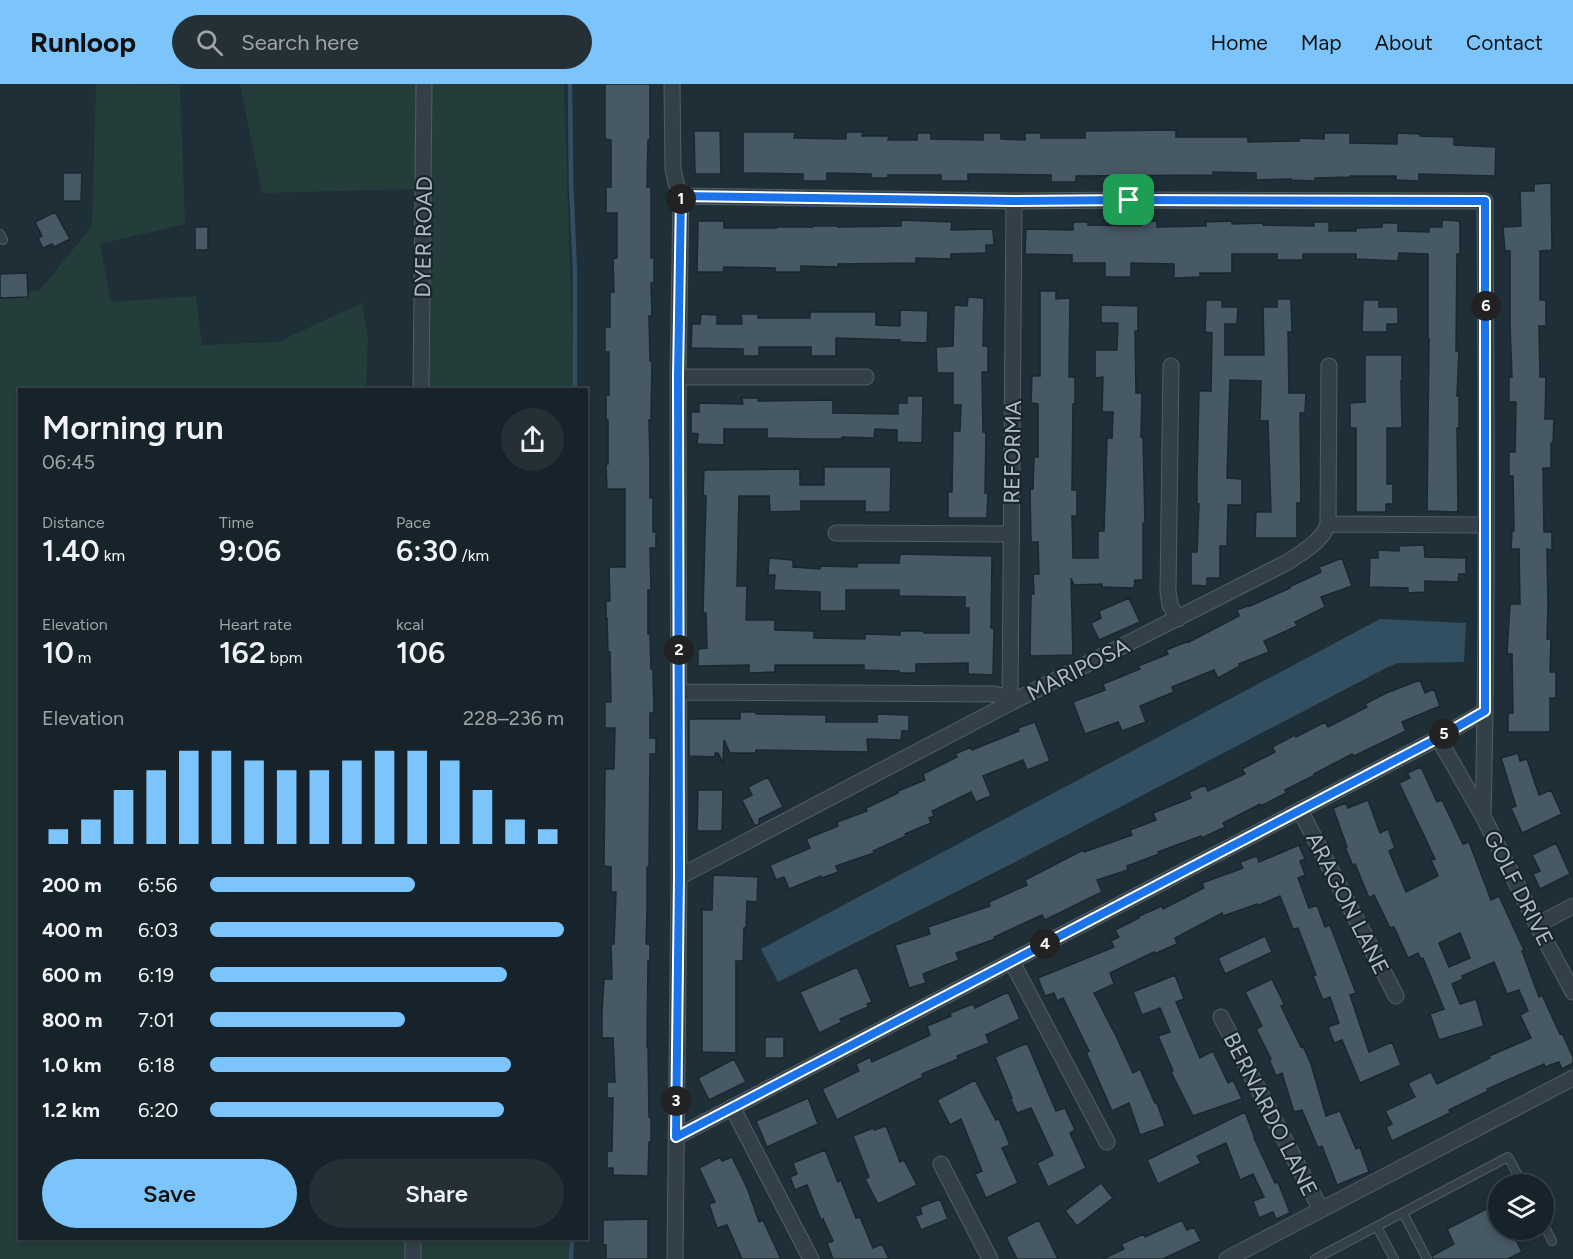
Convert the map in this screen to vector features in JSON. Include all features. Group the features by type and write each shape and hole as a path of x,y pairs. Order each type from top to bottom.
{"street":[{"name":"DYER ROAD","path":"421,388 424,84"},
{"path":"672,84 673,169 681,196 678,377 680,692 675,1259"},
{"name":"GOLF DRIVE","path":"681,196 1014,201 1485,201 1486,525 1483,816"},
{"name":"REFORMA","path":"1010,703 1014,201"},
{"path":"1171,366 1168,591 1170,605 1178,619"},
{"path":"1329,366 1328,524 1486,525"},
{"path":"678,377 866,377"},
{"name":"MARIPOSA","path":"679,876 1010,703 1286,563 1318,539 1326,531 1328,524"},
{"path":"836,533 1011,534"},
{"path":"680,692 994,694 1010,703"},
{"path":"676,1137 1438,738 1485,711"},
{"name":"GOLF DRIVE","path":"1438,738 1483,816 1573,992"},
{"name":"ARAGON LANE","path":"1300,810 1396,996"},
{"path":"1537,925 1573,906"},
{"path":"1012,962 1107,1142"},
{"name":"BERNARDO LANE","path":"1221,1017 1321,1210"},
{"path":"1227,1259 1573,1078"},
{"path":"732,1107 811,1259"},
{"path":"941,1164 990,1259"},
{"path":"413,1240 413,1259"}],"lane":[{"path":"1315,1259 1508,1157 1517,1174"},
{"path":"1403,1213 1427,1259"},
{"path":"1377,1227 1394,1259"}],"green space":[{"path":"96,84 180,85 185,224 100,244 111,302 196,296 202,345 278,342 362,303 368,336 366,388 18,388 18,1240 570,1240 570,1259 0,1259 0,297 40,290 92,226"},
{"path":"240,84 564,84 574,388 419,388 419,189 262,193"}],"water":[{"path":"1380,619 1466,623 1464,662 1398,663 1386,668 1013,863 778,982 761,949"}],"building":[{"path":"605,84 650,84 647,187 651,187 651,258 654,258 654,283 651,283 652,316 649,316 650,361 652,361 651,420 649,420 650,498 653,498 653,532 656,532 656,548 650,548 651,590 648,590 648,634 650,634 651,669 653,669 654,713 650,713 650,738 656,738 656,754 650,754 649,867 647,867 646,944 650,944 650,961 648,961 647,1047 649,1117 651,1117 648,1176 613,1175 613,1168 607,1168 607,1151 612,1151 613,1098 607,1098 607,1082 615,1082 613,1038 602,1038 602,1012 604,979 612,979 611,944 614,944 616,892 611,892 611,867 604,866 605,769 614,769 615,728 605,728 605,702 611,702 606,601 610,601 609,567 625,567 625,489 607,489 606,395 609,395 609,352 605,352 605,327 610,327 610,292 614,292 613,259 617,258 617,213 606,213 606,187 611,187 611,140 605,139"},
{"path":"1176,130 1176,137 1248,137 1248,142 1299,141 1299,138 1324,139 1324,133 1350,133 1350,143 1397,144 1397,133 1454,137 1454,145 1496,147 1495,176 1419,174 1419,181 1396,180 1396,176 1350,176 1315,178 1315,181 1256,180 1256,173 1213,172 1213,175 1076,176 1076,182 1051,182 1051,175 968,174 968,181 941,181 941,175 888,175 888,178 871,178 871,174 827,173 827,181 803,181 803,174 743,173 743,132 795,132 794,138 846,139 846,132 863,132 862,136 889,136 888,140 917,140 917,133 931,133 931,139 983,140 983,133 1001,133 1001,139 1025,140 1025,133 1041,133 1041,138 1085,138 1085,131"},
{"path":"694,131 720,131 721,174 695,174"},
{"path":"63,173 82,173 81,201 63,201"},
{"path":"1551,183 1552,250 1540,251 1540,300 1546,300 1546,326 1539,326 1540,377 1546,377 1545,419 1554,419 1551,468 1543,468 1544,532 1552,532 1552,550 1547,549 1547,639 1551,639 1550,672 1556,672 1556,698 1550,698 1550,732 1508,732 1508,713 1513,713 1512,654 1507,654 1510,604 1520,604 1519,549 1511,549 1512,531 1514,531 1513,476 1509,476 1509,452 1515,452 1516,402 1509,402 1509,377 1512,377 1510,251 1505,251 1503,227 1521,226 1520,191 1534,191 1534,184"},
{"path":"55,212 70,239 54,247 52,244 43,248 38,238 42,236 35,222"},
{"path":"901,220 952,222 951,230 993,229 994,245 986,245 986,253 951,254 951,259 916,258 916,263 838,264 838,267 801,266 801,272 775,272 775,268 724,267 723,272 697,272 698,221 724,221 724,228 776,228 901,226"},
{"path":"1442,220 1460,221 1460,254 1457,254 1456,351 1459,351 1458,512 1427,511 1428,254 1399,253 1398,261 1356,259 1356,254 1303,254 1303,260 1277,260 1277,254 1232,254 1232,273 1200,273 1200,277 1174,278 1174,264 1131,263 1131,277 1105,277 1105,263 1072,263 1072,255 1025,254 1026,229 1073,230 1073,222 1088,222 1088,225 1141,226 1141,221 1157,221 1157,227 1206,226 1206,222 1232,221 1232,224 1314,226 1314,222 1329,222 1329,231 1356,231 1356,228 1382,227 1382,223 1398,223 1398,231 1429,232 1429,227 1442,227"},
{"path":"195,227 208,227 208,250 195,250"},
{"path":"27,273 28,297 0,298 0,274"},
{"path":"1040,291 1056,291 1056,299 1070,298 1069,377 1075,377 1072,490 1077,490 1077,516 1072,516 1073,558 1098,558 1098,531 1104,531 1107,438 1112,438 1113,412 1102,412 1103,377 1095,378 1095,350 1117,350 1118,323 1101,323 1101,305 1138,306 1138,331 1135,331 1136,393 1142,393 1141,437 1143,437 1145,523 1143,523 1143,580 1135,580 1134,588 1102,587 1102,584 1074,585 1071,578 1073,655 1030,656 1033,574 1039,574 1038,542 1031,542 1030,489 1033,489 1034,457 1038,457 1038,404 1031,403 1032,376 1040,376"},
{"path":"968,297 984,298 983,346 988,346 988,372 982,372 983,432 986,432 987,518 948,518 948,492 952,492 953,431 960,431 961,405 953,405 953,373 937,373 936,347 953,346 954,305 967,306"},
{"path":"1277,299 1291,299 1292,332 1288,332 1289,393 1306,393 1305,413 1300,413 1301,503 1297,503 1297,538 1255,538 1256,512 1271,512 1268,421 1260,421 1261,381 1230,380 1227,478 1242,479 1242,505 1228,505 1227,546 1220,546 1220,578 1207,578 1207,586 1191,585 1191,552 1197,552 1199,504 1197,504 1197,478 1199,391 1211,391 1212,333 1205,332 1206,300 1222,300 1222,307 1238,307 1237,324 1225,324 1225,355 1264,355 1263,307 1277,307"},
{"path":"1363,300 1379,300 1379,307 1398,307 1398,324 1387,324 1387,332 1362,332"},
{"path":"900,310 928,311 927,343 836,338 836,356 811,356 811,347 759,347 759,356 743,356 743,349 691,348 692,324 700,324 701,314 717,315 717,324 742,324 741,314 758,314 758,318 810,318 810,312 876,312 876,325 900,326"},
{"path":"1365,355 1402,355 1402,428 1387,428 1387,484 1393,484 1393,504 1386,504 1386,512 1356,512 1356,428 1350,428 1350,403 1365,402"},
{"path":"907,396 923,396 922,443 897,442 897,430 875,429 874,438 810,439 767,438 767,429 724,429 724,445 697,444 698,434 691,433 691,412 699,412 699,403 743,404 742,398 758,398 758,401 833,400 833,413 898,414 898,403 907,403"},
{"path":"824,467 891,467 890,512 865,512 865,501 801,501 801,511 770,512 769,496 739,496 737,586 747,586 746,620 775,620 775,630 814,631 814,638 865,639 865,634 900,635 900,631 969,633 969,608 965,608 965,597 899,596 899,590 846,590 846,611 820,611 820,592 774,590 775,575 768,575 769,558 793,560 793,567 820,569 820,566 857,567 857,563 899,563 900,554 992,556 993,675 968,674 968,663 916,664 916,673 864,670 864,665 775,665 775,672 749,673 749,665 698,666 698,649 707,648 706,613 703,613 706,496 703,495 704,470 800,469 800,485 824,485"},
{"path":"1424,545 1425,557 1466,558 1466,574 1459,574 1458,582 1425,581 1425,592 1408,593 1408,588 1369,587 1370,558 1378,558 1378,550 1399,551 1399,546"},
{"path":"1342,558 1352,586 1321,597 1325,607 1295,622 1297,626 1264,641 1269,652 1239,664 1240,666 1218,678 1214,670 1172,687 1174,692 1140,706 1146,722 1122,731 1118,722 1085,734 1073,702 1105,690 1103,684 1140,669 1138,666 1168,654 1166,650 1189,642 1239,616 1237,610 1290,588 1321,572 1319,567"},
{"path":"1129,598 1140,622 1099,640 1091,623 1101,618 1099,611"},
{"path":"1420,680 1425,693 1434,689 1440,706 1402,722 1406,731 1354,756 1352,754 1314,774 1285,790 1286,793 1223,823 1225,827 1202,838 1201,836 1158,852 1159,854 1127,866 1128,870 1097,880 1102,892 1045,920 1042,915 994,937 995,939 956,953 959,960 923,974 926,983 909,988 895,945 930,934 928,927 990,906 989,902 1027,885 1025,880 1083,850 1084,852 1132,835 1130,830 1156,820 1153,813 1191,798 1189,792 1205,785 1208,791 1245,774 1242,769 1275,752 1272,747 1325,722 1328,727 1367,707 1365,704 1386,693"},
{"path":"740,712 826,715 826,722 877,722 877,714 909,715 909,731 902,731 901,740 867,739 868,752 756,750 756,753 730,753 724,740 723,763 718,753 715,753 715,757 689,756 689,719 740,719"},
{"path":"1035,722 1050,761 1027,770 1023,760 983,776 991,796 976,802 971,792 932,811 934,816 929,818 931,823 905,834 906,836 873,851 874,853 836,866 838,872 789,889 784,877 776,880 770,865 810,848 806,839 838,826 837,822 867,811 866,808 925,780 923,774 957,757 955,754 971,747 972,750"},
{"path":"1518,753 1520,761 1527,759 1539,795 1551,790 1562,814 1522,833 1511,808 1516,806 1501,758"},
{"path":"1421,767 1437,802 1442,800 1463,844 1469,842 1491,900 1499,896 1524,950 1522,951 1539,997 1542,995 1560,1034 1562,1033 1573,1057 1573,1063 1562,1069 1559,1062 1545,1067 1544,1064 1487,1089 1488,1091 1449,1110 1450,1113 1392,1141 1386,1127 1392,1124 1385,1111 1415,1097 1408,1083 1431,1072 1437,1084 1490,1058 1489,1056 1531,1038 1520,1015 1528,1011 1519,990 1507,994 1494,962 1462,976 1463,979 1452,984 1460,1004 1476,999 1484,1026 1439,1040 1430,1014 1444,1009 1423,958 1421,959 1418,953 1408,958 1394,927 1390,928 1374,895 1369,898 1355,864 1353,866 1333,808 1346,803 1348,808 1368,800 1380,833 1388,829 1395,848 1389,851 1406,892 1438,876 1431,860 1435,859 1399,783 1410,778 1407,773","holes":["1460,933 1470,958 1449,967 1439,943"]},
{"path":"768,777 783,807 759,819 759,824 755,826 742,800 752,795 748,787"},
{"path":"698,790 723,790 722,831 697,831"},
{"path":"1556,843 1570,874 1540,889 1533,874 1540,871 1532,855"},
{"path":"1299,845 1305,859 1300,861 1305,875 1298,878 1309,908 1317,905 1325,927 1330,925 1356,993 1350,995 1369,1052 1392,1042 1401,1065 1360,1083 1342,1040 1334,1043 1328,1027 1339,1023 1330,997 1323,1000 1298,928 1293,929 1280,896 1257,906 1257,904 1223,916 1222,913 1175,938 1177,944 1110,973 1114,984 1094,993 1133,1073 1140,1069 1157,1103 1165,1126 1140,1135 1129,1103 1112,1111 1086,1052 1089,1051 1063,998 1057,1001 1054,993 1045,996 1038,978 1114,947 1111,941 1119,937 1115,930 1139,916 1162,906 1163,909 1204,888 1202,883 1243,868 1240,862 1257,856 1259,862"},
{"path":"713,875 758,877 757,902 747,901 743,961 736,961 736,1053 702,1052 702,910 712,910"},
{"path":"1265,936 1272,952 1225,974 1218,958"},
{"path":"857,967 872,1002 867,1004 868,1007 840,1019 842,1022 819,1033 800,992"},
{"path":"1175,975 1184,999 1176,1002 1200,1058 1213,1051 1228,1083 1233,1080 1242,1099 1193,1116 1171,1072 1173,1071 1158,1036 1170,1032 1160,1008 1142,1015 1133,992"},
{"path":"1272,979 1284,1004 1281,1006 1311,1064 1326,1116 1340,1111 1356,1149 1360,1147 1369,1172 1337,1185 1322,1146 1318,1148 1302,1110 1294,1112 1282,1073 1276,1076 1269,1059 1271,1059 1256,1029 1262,1026 1245,992"},
{"path":"1008,992 1020,1019 986,1035 989,1043 957,1056 958,1059 922,1074 923,1077 837,1120 822,1089 859,1071 856,1064 870,1057 872,1062 930,1035 927,1026 951,1016 950,1013 973,1004 975,1008"},
{"path":"765,1037 784,1037 784,1058 765,1058"},
{"path":"1027,1043 1056,1111 1065,1108 1075,1130 1070,1133 1086,1168 1048,1187 1037,1163 1053,1155 1031,1108 1017,1113 995,1057"},
{"path":"734,1059 746,1082 709,1100 698,1078"},
{"path":"975,1080 996,1120 999,1119 1010,1145 1002,1148 1018,1183 986,1198 975,1174 982,1171 961,1119 950,1125 937,1100"},
{"path":"808,1098 818,1124 767,1147 756,1121"},
{"path":"1245,1112 1254,1138 1275,1183 1278,1182 1290,1213 1276,1219 1273,1212 1259,1218 1253,1201 1264,1197 1253,1174 1240,1180 1226,1143 1197,1156 1201,1163 1158,1184 1147,1160"},
{"path":"886,1126 900,1162 904,1160 917,1185 878,1204 865,1179 869,1177 853,1136 873,1128 874,1130"},
{"path":"825,1150 838,1182 841,1180 856,1218 860,1217 873,1248 882,1244 889,1259 833,1259 827,1243 833,1241 823,1219 821,1220 807,1185 795,1190 790,1177 797,1174 793,1163"},
{"path":"720,1157 722,1161 732,1157 748,1190 759,1222 763,1220 781,1259 742,1259 727,1225 717,1228 709,1204 715,1202 699,1168"},
{"path":"1101,1183 1113,1198 1077,1226 1065,1211"},
{"path":"940,1199 948,1219 921,1230 915,1216 922,1214 920,1207"},
{"path":"1488,1208 1488,1240 1516,1240 1522,1252 1508,1259 1433,1259 1432,1256 1454,1244 1447,1229"},
{"path":"648,1219 648,1259 606,1259 606,1245 603,1245 603,1220"},
{"path":"1039,1220 1058,1259 1017,1259 1006,1237"},
{"path":"1182,1220 1187,1230 1194,1227 1201,1241 1163,1259 1103,1259 1124,1249 1121,1244 1144,1234 1145,1237"}],"waterway":[{"path":"570,84 575,272 575,388"},
{"path":"571,1259 572,1240"}],"route":[{"path":"681,196 1014,201 1129,200 1485,201 1485,711 1438,738 676,1137 680,692 678,377 681,196"}]}
